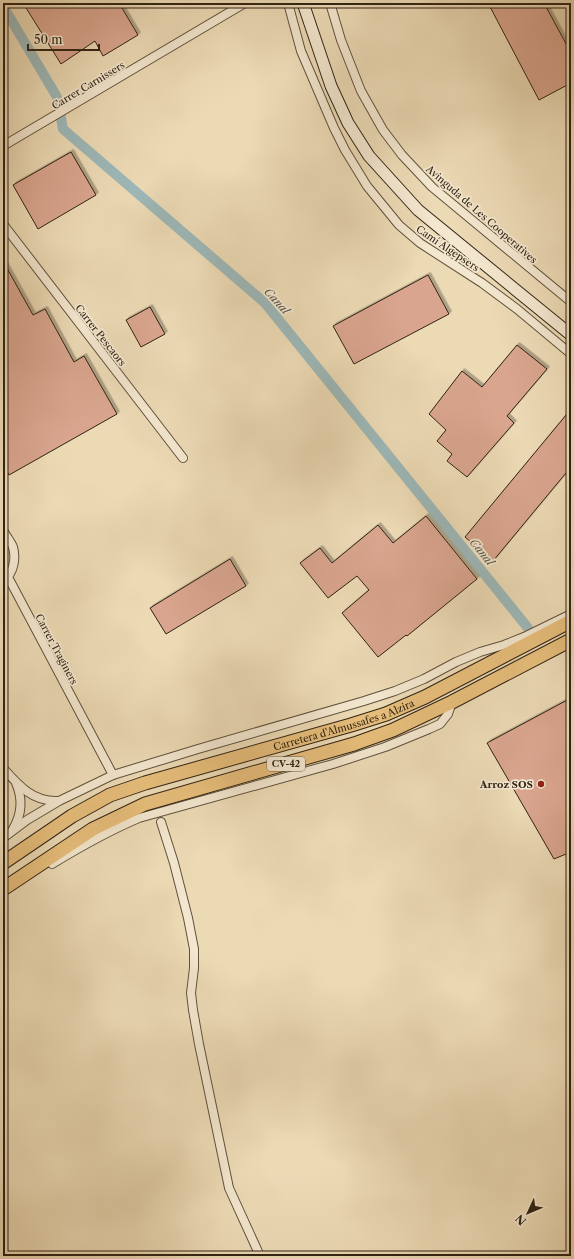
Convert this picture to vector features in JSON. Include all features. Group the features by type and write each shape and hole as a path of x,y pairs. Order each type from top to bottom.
{"main road":[{"path":"303,3 331,86 348,123 369,156 418,210 571,335"},
{"name":"Carretera d'Almussafes a Alzira","path":"3,863 72,816 110,795 145,783 386,714 425,697 571,621"},
{"name":"Carretera d'Almussafes a Alzira","path":"3,890 93,829 145,804 354,744 393,730 452,702 571,640"}],"street":[{"name":"Carrer Carnissers","path":"3,146 245,3"},
{"name":"Camí Algepsers","path":"288,3 301,51 334,128 344,150 367,186 399,225 420,243 482,283 517,309 571,354"},
{"name":"Avinguda de Les Cooperatives","path":"330,3 343,45 361,92 383,130 402,155 432,187 571,302"},
{"name":"Carrer Pescaors","path":"3,224 183,458"},
{"name":"Carrer Traginers","path":"3,530 12,547 14,558 13,569 5,579 113,775"},
{"name":"Carretera d'Almussafes a Alzira","path":"3,838 27,820 59,801 113,775 198,749 364,702 396,691 424,679 462,659 524,637 571,614"},
{"path":"3,768 16,782 39,799 59,801"},
{"path":"10,833 17,821 21,804 20,792 16,782"},
{"path":"161,822 184,904 194,949 194,968 191,993 193,1010 229,1188 260,1256"}],"building":[{"path":"23,3 119,3 138,35 103,56 95,41 61,64"},
{"path":"488,3 544,3 571,53 571,83 539,100"},
{"path":"71,152 96,195 38,229 13,185"},
{"path":"3,261 33,315 45,309 74,362 84,356 117,414 9,475 3,464"},
{"path":"428,275 449,314 354,364 333,326"},
{"path":"150,307 165,334 141,347 126,320"},
{"path":"517,345 547,369 507,416 514,423 467,477 447,461 452,454 437,441 446,430 429,414 462,371 482,387"},
{"path":"571,409 571,467 493,561 465,537"},
{"path":"426,516 477,579 407,636 406,635 378,657 342,613 369,590 357,576 328,598 300,563 320,548 332,563 378,525 393,543"},
{"path":"230,559 246,586 166,634 150,608"},
{"name":"Arroz SOS","path":"571,698 571,798 566,801 571,811 571,852 554,859 487,743"}],"waterway":[{"name":"Canal","path":"3,6 57,97 63,129 265,303 528,628"}],"place":[{"name":"Arroz SOS","path":"541,784"}]}
